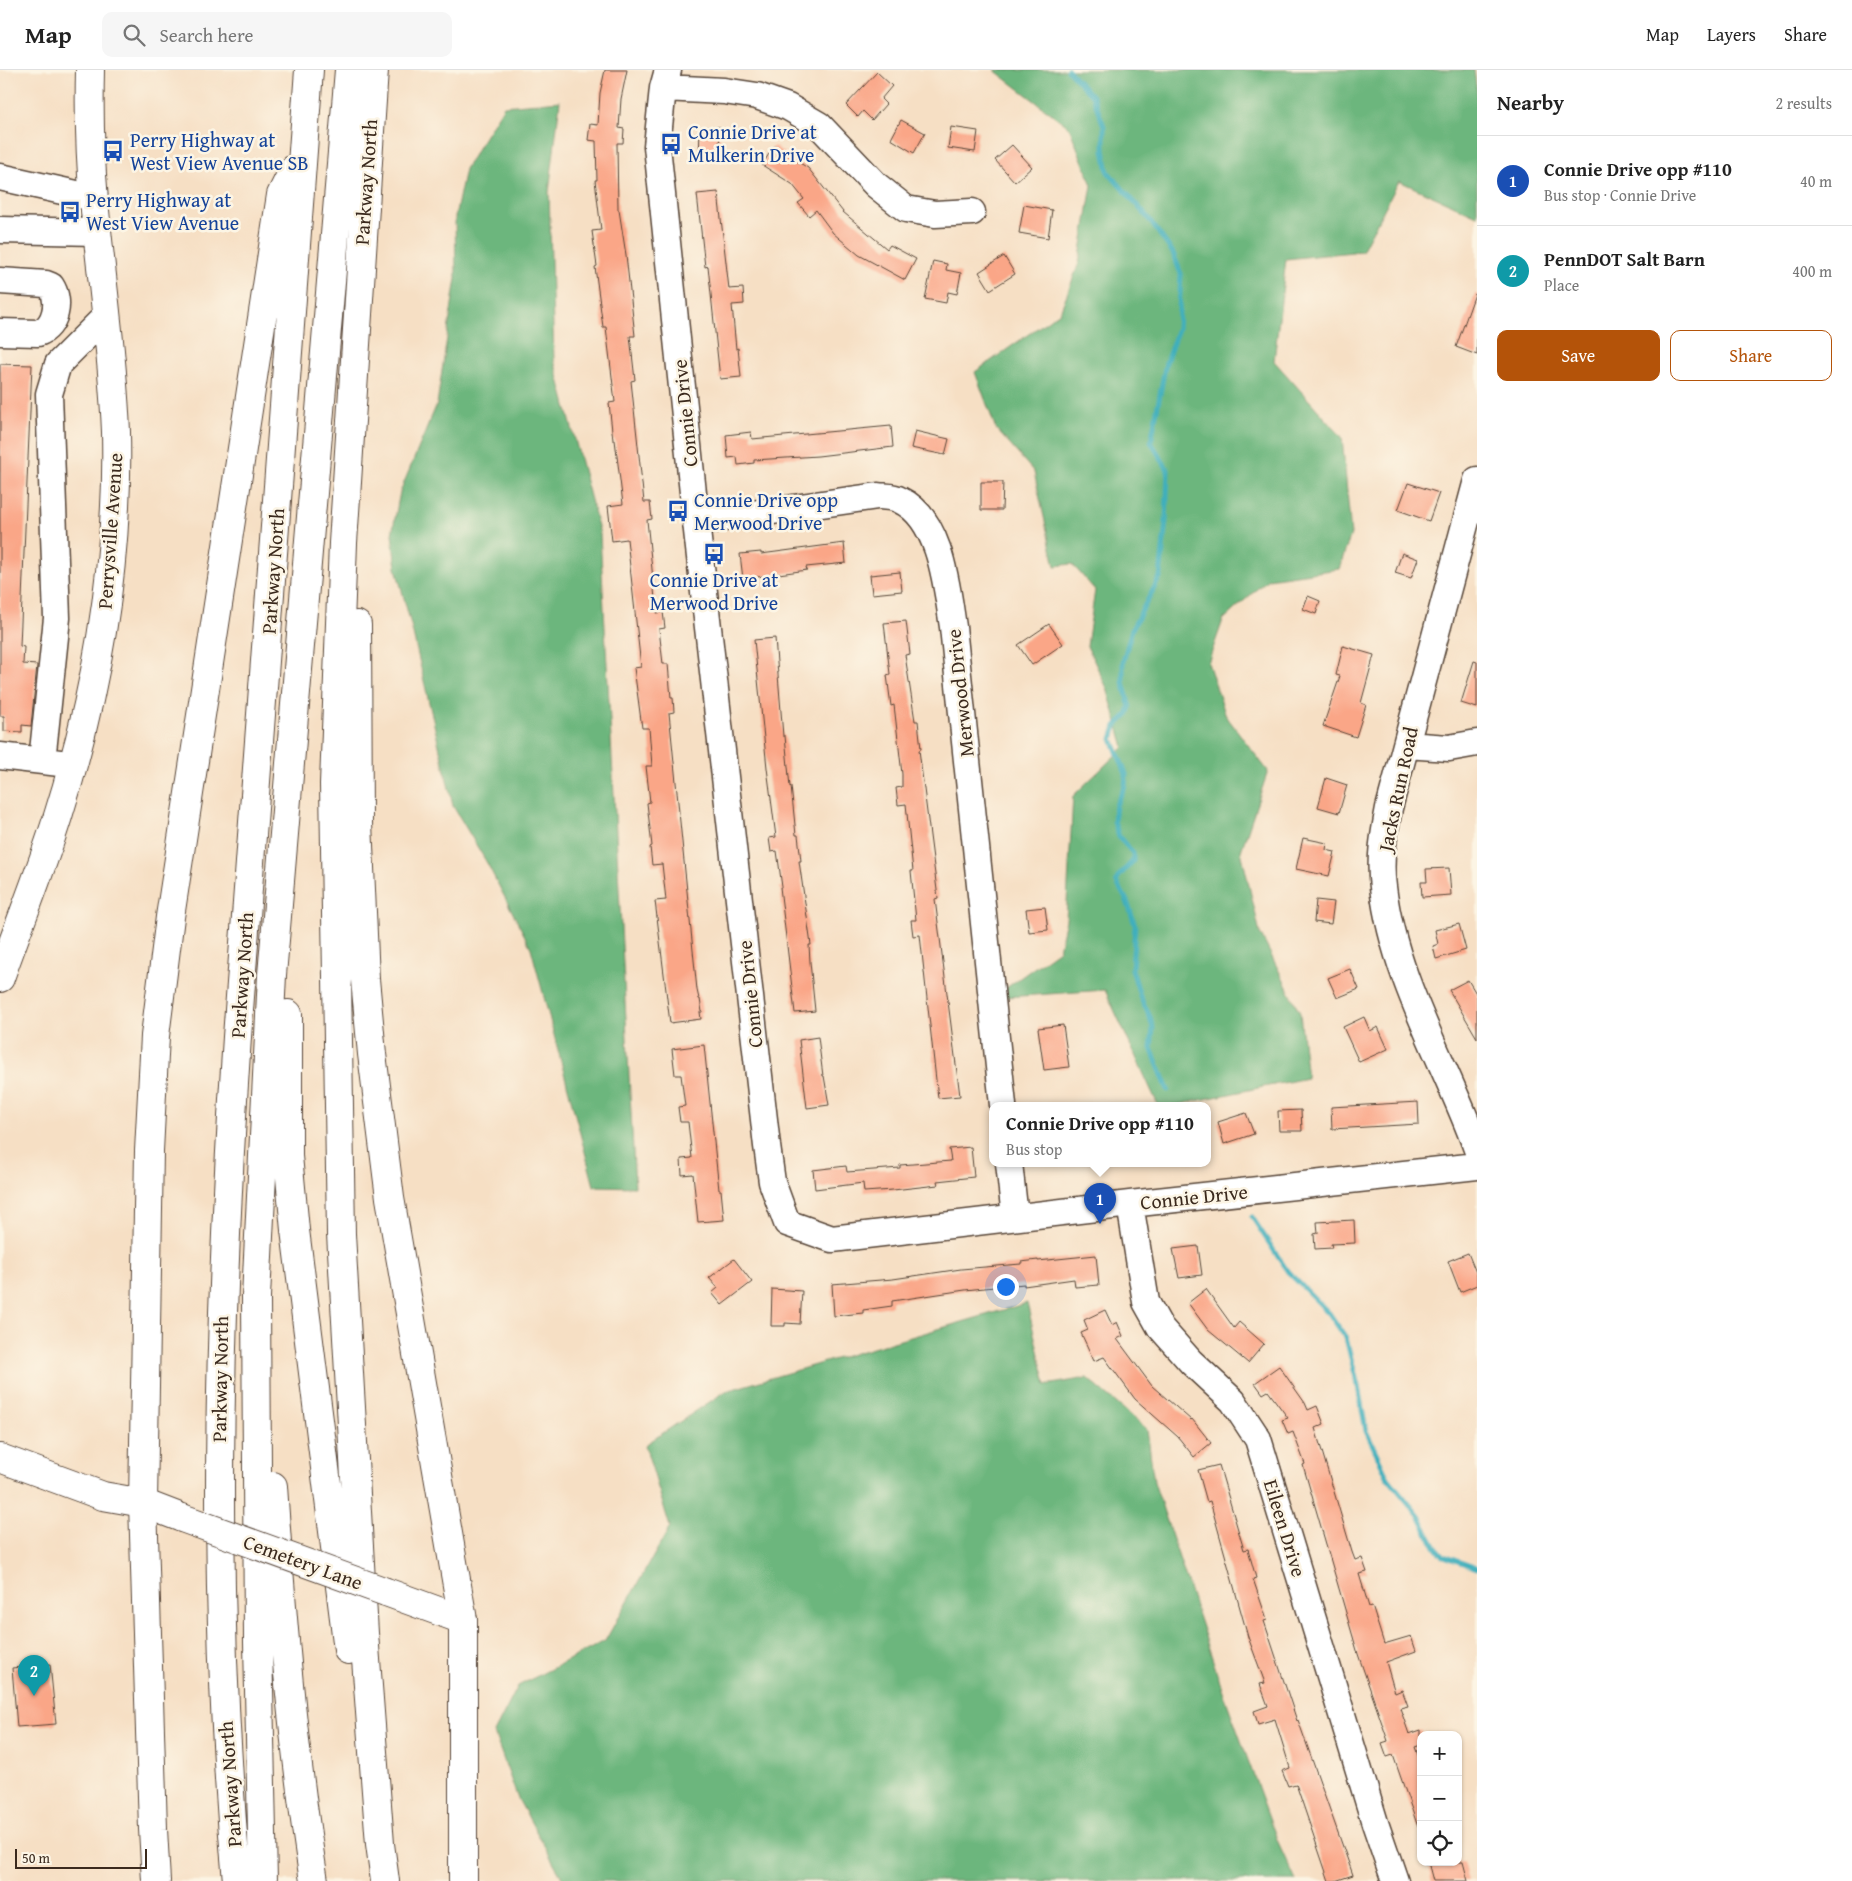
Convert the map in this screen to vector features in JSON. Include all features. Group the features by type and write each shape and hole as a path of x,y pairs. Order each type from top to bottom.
{"main road":[{"name":"Perrysville Avenue","path":"0,978 40,870 74,764 85,720 102,632 113,536 116,433 113,379 94,198 91,151 90,70"},
{"name":"Parkway North","path":"237,1881 222,1662 219,1470 222,1311 236,1038 309,70"},
{"path":"263,1881 255,1402 256,1297 272,975 349,70"},
{"name":"Parkway North","path":"374,70 343,543 334,784 335,958 341,1244 364,1633 380,1844 385,1881"},
{"path":"156,1881 143,1503 149,1151 154,1046 161,979 281,196 303,149"},
{"path":"339,179 296,823 290,940 287,1116 288,1156 298,1258 347,1641 369,1881"},
{"path":"357,322 358,823 364,979 390,1198 463,1620 463,1881"},
{"path":"264,1145 271,1462 298,1764 314,1881"},
{"name":"Cemetery Lane","path":"3,1456 109,1480 143,1503 463,1620"}],"street":[{"path":"665,79 757,96 788,107 819,125 876,185 906,209 935,214 972,212"},
{"name":"Connie Drive","path":"665,79 657,146 696,522 769,1164 772,1182 788,1223 832,1239 1477,1166"},
{"path":"0,177 94,198"},
{"path":"0,230 98,232"},
{"path":"0,281 46,284 51,286 56,297 54,320 43,331 38,333 0,332"},
{"path":"42,761 57,618 49,394 58,364 106,316"},
{"name":"Jacks Run Road","path":"1477,480 1389,808 1382,844 1383,887 1392,934 1409,986 1477,1149"},
{"name":"Merwood Drive","path":"696,522 878,496 900,499 918,514 927,527 940,556 953,626 1003,1102"},
{"path":"1406,745 1449,748 1477,743"},
{"path":"0,756 74,764"},
{"path":"1009,1167 1014,1217"},
{"name":"Eileen Drive","path":"1130,1204 1146,1302 1160,1327 1191,1362 1233,1401 1258,1439 1375,1823 1395,1881"}],"green space":[{"path":"994,70 1474,70 1477,93 1477,216 1399,181 1362,251 1286,259 1274,361 1342,437 1351,534 1339,569 1268,579 1223,620 1208,663 1226,716 1268,771 1241,851 1260,933 1300,1013 1307,1078 1191,1102 1157,1102 1105,990 992,998 1059,950 1066,920 1073,796 1124,747 1107,688 1087,646 1095,590 1072,564 1055,566 1034,472 996,429 975,372 1060,312 1079,263 1092,185 1069,127"},
{"path":"560,101 549,192 554,360 600,534 635,1187 594,1186 531,948 487,863 453,806 396,568 392,534 400,492 437,404 456,278 455,217 465,169 504,106"},
{"path":"1027,1303 1046,1385 1087,1378 1147,1429 1154,1482 1225,1697 1278,1842 1296,1881 564,1881 518,1799 494,1733 518,1686 605,1641 670,1527 645,1445 726,1391"}],"building":[{"path":"605,70 627,70 621,99 619,128 624,129 623,143 617,143 618,210 626,255 635,336 630,336 635,380 631,381 644,502 650,502 652,519 647,520 655,599 657,613 663,612 665,628 659,629 663,664 668,664 671,698 673,698 674,712 669,713 697,990 702,1012 700,1012 701,1019 670,1023 655,901 666,900 662,864 652,865 650,847 652,846 647,803 650,802 646,766 652,766 649,728 642,728 634,668 641,667 627,539 612,541 608,506 623,504 609,403 615,402 606,327 603,327 592,231 601,230 595,180 597,180 596,141 588,140 590,124 598,125 600,93"},
{"path":"877,72 892,86 881,99 886,104 872,120 863,111 858,117 846,105"},
{"path":"901,120 925,133 914,153 891,139"},
{"path":"700,127 720,127 719,161 699,161"},
{"path":"951,127 978,131 975,152 948,148"},
{"path":"1012,145 1032,167 1015,182 995,160"},
{"path":"774,146 793,162 795,160 808,168 843,212 887,249 890,245 916,259 905,280 859,255 833,233 816,210 809,216 798,203 804,199 792,184 762,165"},
{"path":"718,192 729,289 743,288 744,304 732,305 741,377 720,379 708,266 705,267 697,194"},
{"path":"1024,205 1052,210 1048,238 1019,233"},
{"path":"1004,256 1015,274 990,290 979,272"},
{"path":"933,261 947,264 946,270 961,273 957,294 948,292 946,303 925,299"},
{"path":"1475,294 1477,294 1477,355 1456,347"},
{"path":"0,364 32,365 20,646 24,647 23,664 37,665 31,726 22,725 22,732 4,731 4,716 0,716"},
{"path":"891,426 893,447 818,456 754,460 754,463 738,465 737,457 728,458 726,435 751,432 752,439"},
{"path":"915,431 949,439 945,455 911,448"},
{"path":"981,482 1003,482 1002,510 981,510"},
{"path":"1408,483 1439,493 1429,521 1398,510"},
{"path":"844,543 846,563 806,567 807,570 743,579 740,554 761,552 761,554"},
{"path":"1402,553 1418,559 1411,578 1395,573"},
{"path":"900,572 902,591 872,594 870,575"},
{"path":"1308,596 1320,601 1316,614 1303,609"},
{"path":"906,621 910,654 905,655 915,721 918,721 921,749 919,750 938,898 935,899 960,1096 938,1098 920,935 913,936 911,920 916,920 911,871 913,871 906,804 898,805 896,788 902,787 902,774 894,705 891,706 887,675 890,674 884,623"},
{"path":"1049,624 1063,644 1032,665 1018,645"},
{"path":"775,638 783,736 785,736 796,835 798,835 801,861 799,861 811,945 809,945 810,962 815,1011 795,1013 777,851 771,852 769,838 776,837 754,640"},
{"path":"1343,646 1374,655 1361,703 1366,705 1356,737 1323,726 1340,676 1336,675"},
{"path":"1474,661 1477,662 1477,708 1461,703"},
{"path":"1326,778 1347,785 1339,813 1318,807"},
{"path":"1303,838 1327,843 1326,850 1335,852 1329,876 1296,869"},
{"path":"1449,868 1451,895 1422,897 1421,882 1427,882 1426,869"},
{"path":"1316,900 1334,902 1331,924 1314,922"},
{"path":"1045,907 1048,930 1029,932 1026,909"},
{"path":"1459,924 1466,950 1436,959 1433,946 1438,944 1435,930"},
{"path":"1350,969 1359,989 1337,998 1328,978"},
{"path":"1468,980 1477,995 1477,1038 1449,990"},
{"path":"1364,1017 1370,1031 1378,1027 1388,1049 1359,1062 1343,1027"},
{"path":"1063,1025 1069,1067 1044,1070 1038,1028"},
{"path":"818,1037 829,1105 807,1108 799,1040"},
{"path":"704,1045 719,1190 721,1190 724,1220 698,1222 693,1174 682,1175 681,1159 692,1158 688,1122 680,1122 678,1107 685,1106 681,1075 675,1075 672,1049"},
{"path":"1418,1102 1419,1124 1332,1129 1331,1107"},
{"path":"1301,1110 1302,1131 1279,1131 1278,1111"},
{"path":"1246,1113 1254,1134 1224,1144 1218,1122"},
{"path":"971,1147 974,1177 937,1181 938,1185 893,1190 864,1192 863,1183 815,1189 813,1170 846,1166 847,1172 900,1168 900,1165 951,1161 949,1149"},
{"path":"1354,1220 1355,1243 1331,1244 1332,1248 1315,1249 1314,1234 1318,1233 1317,1222"},
{"path":"1198,1246 1202,1275 1179,1278 1173,1249"},
{"path":"1468,1253 1477,1275 1477,1285 1460,1292 1448,1261"},
{"path":"1096,1255 1099,1285 1075,1287 1074,1279 1024,1286 1024,1284 965,1290 892,1301 892,1306 863,1310 863,1313 834,1316 832,1284 893,1279 961,1269"},
{"path":"734,1259 752,1282 722,1305 712,1293 718,1288 709,1278"},
{"path":"772,1289 802,1291 800,1324 785,1323 785,1326 771,1326"},
{"path":"1206,1289 1234,1328 1239,1322 1264,1344 1248,1363 1208,1330 1188,1303"},
{"path":"1105,1310 1112,1325 1117,1322 1123,1336 1117,1339 1152,1386 1192,1419 1211,1443 1194,1457 1178,1437 1135,1399 1104,1357 1094,1361 1081,1333 1088,1330 1084,1320"},
{"path":"1279,1366 1308,1410 1317,1406 1324,1424 1315,1428 1352,1552 1355,1560 1362,1558 1367,1572 1359,1574 1369,1607 1372,1606 1384,1644 1411,1636 1416,1651 1386,1662 1395,1693 1402,1690 1408,1706 1400,1708 1409,1734 1417,1731 1417,1746 1415,1747 1417,1752 1417,1824 1393,1755 1387,1757 1382,1743 1388,1741 1358,1654 1303,1465 1305,1464 1293,1432 1288,1434 1282,1420 1288,1418 1268,1391 1263,1394 1255,1383"},
{"path":"1219,1465 1244,1550 1248,1549 1256,1578 1253,1579 1267,1620 1264,1621 1297,1721 1353,1875 1335,1881 1329,1881 1296,1784 1288,1786 1282,1771 1290,1768 1275,1719 1258,1724 1254,1711 1268,1706 1260,1684 1265,1683 1248,1637 1210,1501 1207,1502 1198,1470"},
{"path":"50,1664 56,1724 17,1727 12,1668"},
{"path":"1463,1862 1468,1881 1433,1881 1429,1866 1462,1866"}],"waterway":[{"path":"1068,70 1093,97 1104,126 1104,150 1108,172 1148,218 1173,253 1181,274 1178,329 1166,362 1151,442 1168,470 1166,521 1160,577 1132,629 1123,662 1123,682 1130,707 1127,715 1116,726 1112,739 1126,774 1125,786 1116,805 1114,821 1119,837 1133,853 1133,861 1116,881 1127,901 1135,925 1132,969 1140,996 1153,1028 1151,1048 1168,1090"},
{"path":"1252,1217 1288,1272 1329,1313 1346,1338 1358,1386 1366,1431 1388,1478 1419,1516 1436,1548 1443,1556 1477,1568"}],"place":[{"name":"Connie Drive at Mulkerin Drive","path":"671,144"},
{"name":"Perry Highway at West View Avenue SB","path":"113,151"},
{"name":"Perry Highway at West View Avenue","path":"70,212"},
{"name":"Connie Drive opp Merwood Drive","path":"678,511"},
{"name":"Connie Drive at Merwood Drive","path":"714,554"},
{"name":"Connie Drive opp #110","path":"1100,1224"},
{"name":"PennDOT Salt Barn","path":"34,1696"}]}
